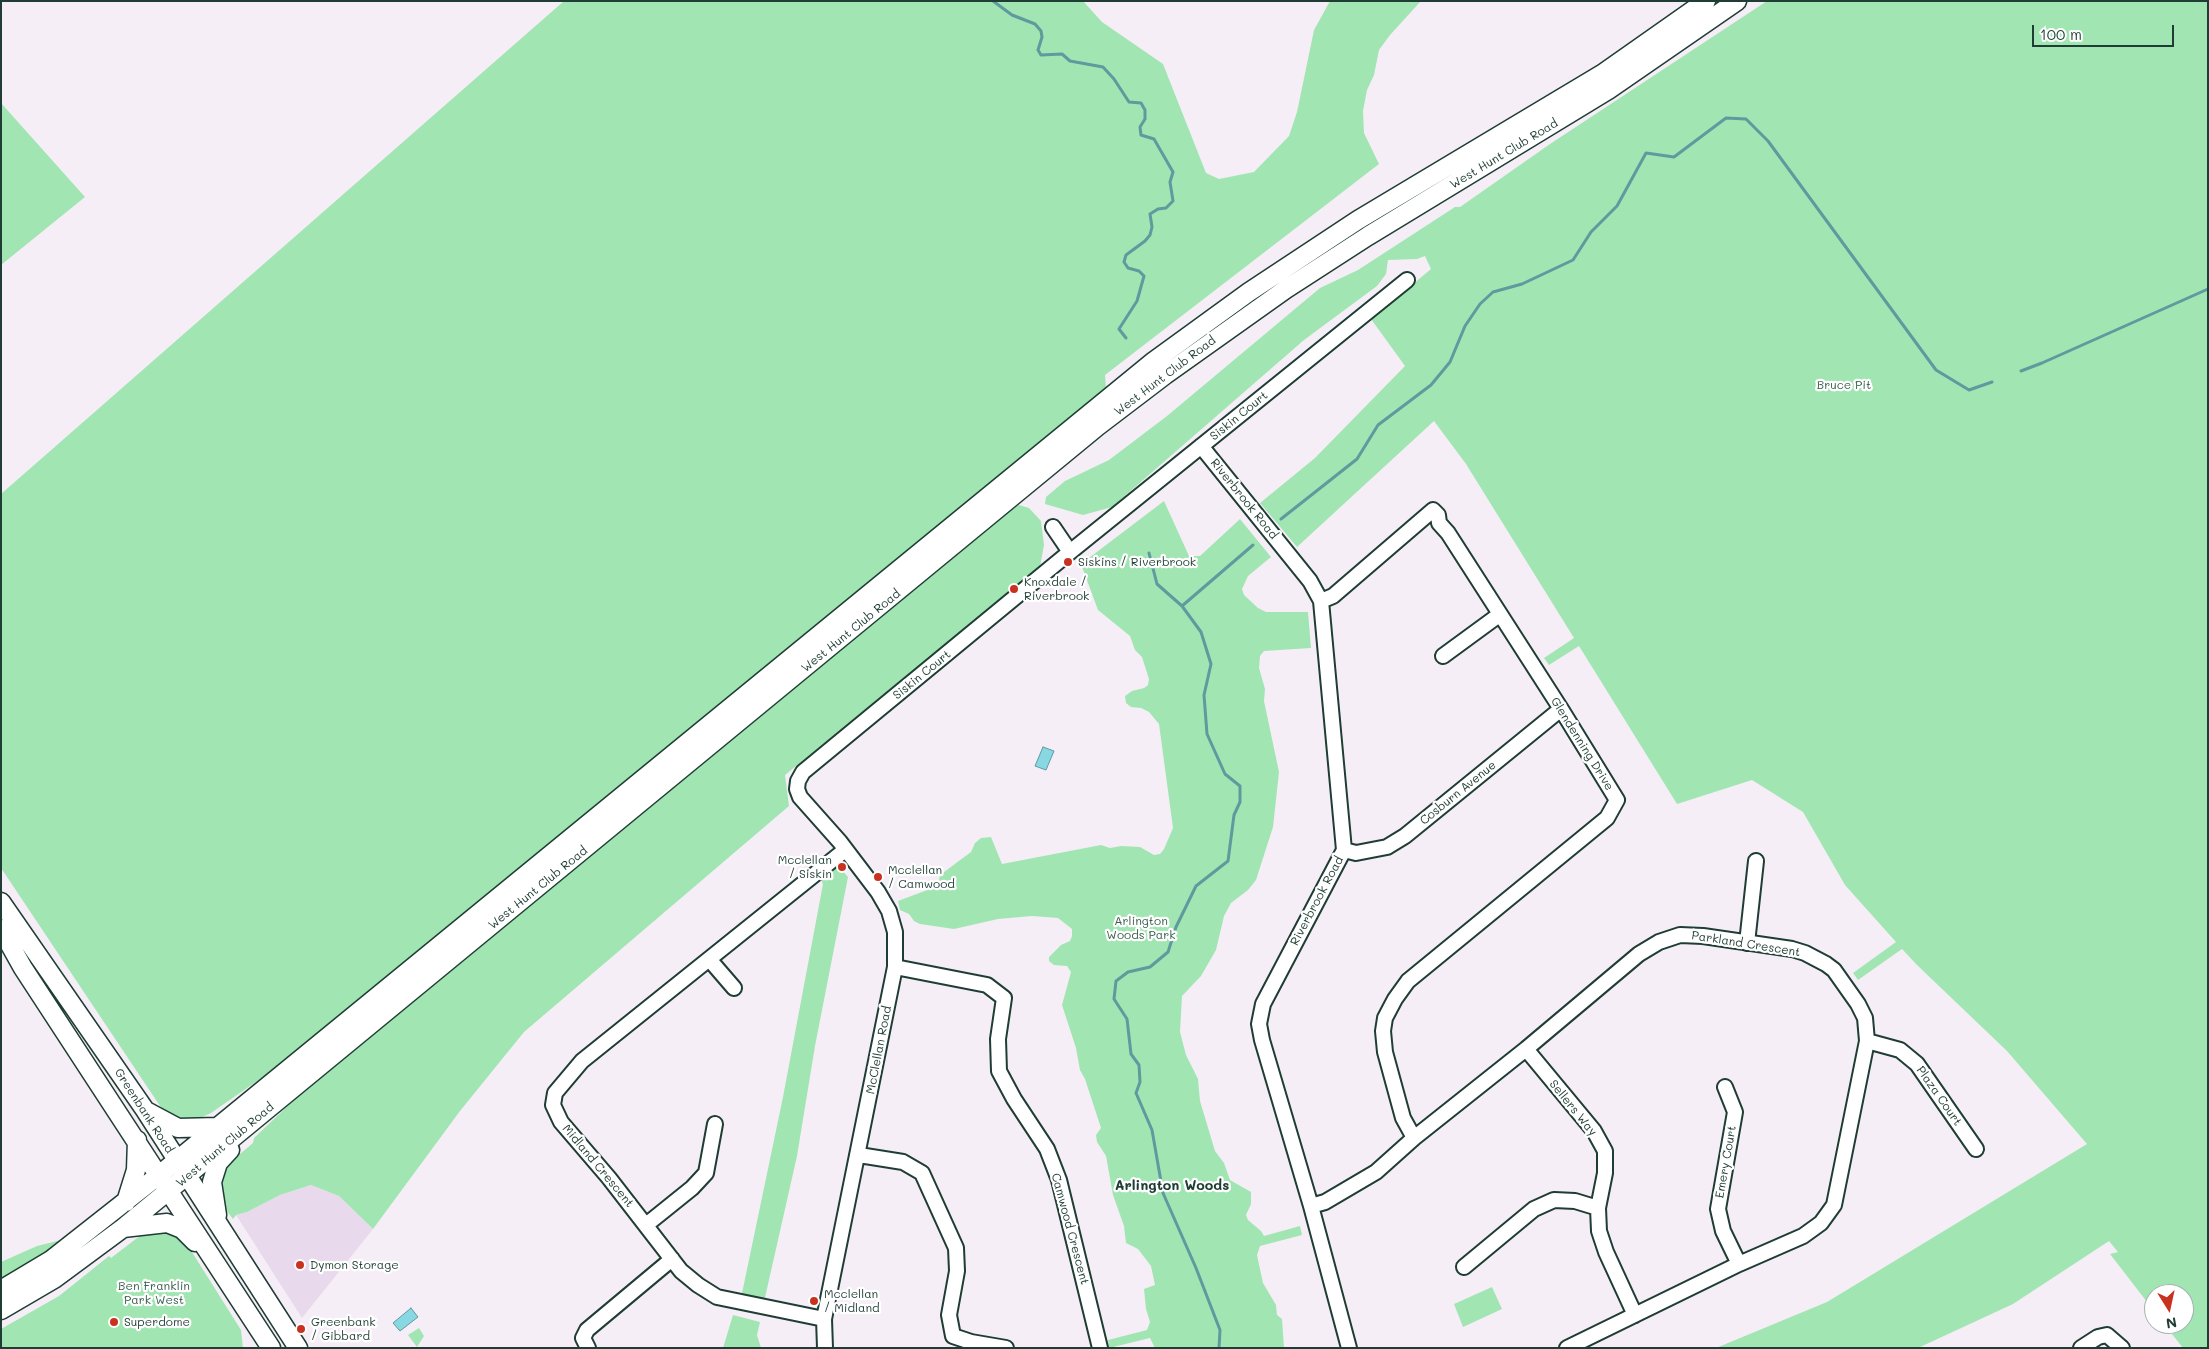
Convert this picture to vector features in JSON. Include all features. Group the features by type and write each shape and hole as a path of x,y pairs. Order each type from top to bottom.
{"main road":[{"name":"West Hunt Club Road","path":"1,1290 51,1260 126,1202 1154,361 1228,307 1350,225 1602,74 1706,1"},
{"name":"West Hunt Club Road","path":"1,1310 62,1274 123,1228 1098,426 1165,375 1286,289 1384,226 1601,94 1671,48 1737,1"},
{"name":"Greenbank Road","path":"1,902 145,1110 298,1348"},
{"name":"Greenbank Road","path":"1,929 23,968 218,1266 265,1345"},
{"path":"145,1110 178,1128 218,1127"},
{"path":"222,1230 214,1204 212,1182 214,1172 218,1163 259,1116"},
{"path":"126,1202 136,1170 137,1140"},
{"path":"123,1228 158,1223 175,1225 182,1229 218,1266"}],"street":[{"name":"Siskin Court","path":"798,781 803,772 1070,552 1407,280"},
{"name":"Riverbrook Road","path":"1202,446 1310,581 1321,601 1344,850 1263,1004 1259,1024 1349,1348"},
{"name":"Glendenning Drive","path":"1321,601 1332,596 1433,510 1438,516 1439,523 1448,533 1561,709 1616,800 1606,818 1408,981 1395,999 1385,1018 1383,1031 1385,1052 1403,1118 1414,1138"},
{"path":"1053,527 1070,552"},
{"path":"1443,656 1499,615"},
{"name":"Cosburn Avenue","path":"1344,850 1356,853 1387,847 1405,836 1561,709"},
{"name":"McClellan Road","path":"798,781 797,789 800,797 878,892 888,911 895,932 895,967 859,1155 824,1319 825,1348"},
{"name":"Midland Crescent","path":"824,1319 717,1297 698,1286 681,1271 646,1225 561,1122 553,1105 555,1093 582,1061 845,850"},
{"path":"1747,943 1756,861"},
{"name":"Parkland Crescent","path":"1311,1206 1325,1202 1376,1172 1414,1138 1526,1049 1639,954 1659,942 1680,935 1703,936 1747,943 1805,953 1834,970 1858,1004 1865,1018 1867,1041 1834,1205 1821,1223 1803,1236 1739,1264 1567,1348"},
{"path":"709,959 734,988"},
{"name":"Camwood Crescent","path":"895,967 988,985 1004,998 998,1039 999,1071 1014,1099 1047,1149 1059,1180 1098,1347"},
{"name":"Plaza Court","path":"1867,1041 1900,1050 1917,1064 1976,1149"},
{"name":"Sellers Way","path":"1526,1049 1594,1131 1605,1151 1605,1173 1598,1208 1599,1231 1606,1252 1635,1315"},
{"name":"Emery Court","path":"1725,1087 1735,1112 1718,1208 1723,1231 1739,1264"},
{"path":"646,1225 692,1188 706,1173 715,1124"},
{"path":"859,1155 903,1162 922,1173 956,1248 957,1271 949,1315 953,1336 971,1342 1006,1348"},
{"path":"1464,1267 1534,1209 1554,1200 1576,1201 1598,1208"},
{"path":"588,1348 583,1338 586,1330 672,1259"},
{"path":"2081,1348 2098,1336 2107,1335 2122,1348"}],"shaded area":[{"path":"311,1185 339,1196 373,1229 302,1318 236,1215 247,1212 280,1195"}],"green space":[{"path":"564,1 1083,1 1102,22 1163,64 1206,173 1219,179 1254,172 1289,136 1297,112 1314,30 1330,1 1421,1 1379,50 1374,75 1367,90 1363,111 1364,133 1379,164 1105,375 1106,388 296,1054 211,1113 200,1118 187,1120 174,1116 165,1112 160,1106 1,868 1,494"},
{"name":"Bruce Pit","path":"1767,1 2208,1 2208,1348 2183,1348 2172,1334 2194,1334 2194,1284 2144,1284 2144,1298 2110,1254 2118,1252 2109,1241 2013,1304 1918,1348 1716,1348 1827,1302 2087,1144 2007,1051 1902,949 1858,980 1853,973 1896,942 1845,885 1803,812 1752,780 1677,804 1579,646 1549,665 1544,658 1574,638 1466,464 1434,421 1297,547 1260,503 1315,458 1405,366 1371,319 1431,269 1425,256 1417,259 1388,260 1386,274 1377,286 1304,340 1112,507 1083,515 1045,504 1046,497 1065,481 1109,460 1167,416 1320,288 1358,270 1455,207 1460,207 1550,144"},
{"path":"1,103 85,197 1,265"},
{"name":"Arlington Woods Park","path":"1164,501 1189,556 1200,556 1240,519 1271,557 1248,576 1242,589 1244,595 1258,608 1266,612 1308,612 1311,648 1264,651 1260,656 1259,668 1265,689 1264,701 1279,772 1273,827 1256,880 1248,890 1231,903 1224,916 1216,950 1201,976 1182,996 1180,1032 1186,1055 1198,1079 1200,1101 1215,1151 1224,1163 1230,1180 1251,1192 1251,1204 1246,1215 1248,1220 1264,1236 1300,1226 1302,1235 1260,1246 1257,1255 1263,1283 1276,1305 1277,1315 1282,1319 1284,1348 1155,1348 1150,1338 1109,1348 1108,1340 1147,1330 1150,1322 1146,1309 1144,1289 1155,1285 1151,1266 1138,1249 1126,1243 1124,1226 1113,1195 1106,1156 1097,1142 1096,1135 1101,1128 1085,1079 1080,1070 1076,1048 1062,1005 1071,972 1067,966 1054,965 1049,961 1049,957 1061,945 1070,941 1072,929 1058,918 1032,916 998,919 954,929 920,924 914,921 909,914 900,910 898,901 938,886 940,875 971,852 975,843 981,838 991,837 1002,864 1101,845 1110,848 1121,846 1140,847 1154,855 1160,854 1164,849 1173,828 1159,724 1149,712 1141,708 1131,707 1126,703 1125,696 1132,691 1144,688 1148,685 1149,679 1142,657 1135,650 1130,636 1098,610 1081,564"},
{"path":"1019,505 1029,508 1041,521 1044,545 1040,567 785,775 789,806 524,1032 460,1111 373,1229 339,1196 311,1185 280,1195 247,1212 236,1215 233,1219 219,1197 222,1174 228,1164 253,1143 254,1138 295,1099"},
{"path":"837,867 848,877 815,1046 797,1156 764,1302 741,1298 783,1097 823,884 820,877"},
{"name":"Ben Franklin Park West","path":"156,1232 172,1234 185,1241 241,1330 243,1348 1,1348 1,1329 59,1296 109,1256 111,1258 141,1235"},
{"path":"65,1239 1,1281 1,1262 37,1246"},
{"path":"1492,1287 1502,1309 1463,1327 1454,1304"},
{"path":"733,1315 760,1322 757,1335 761,1348 723,1348"},
{"path":"419,1328 424,1336 417,1347 408,1335"}],"water":[{"path":"1043,747 1054,751 1046,770 1035,766"},
{"path":"411,1308 418,1317 400,1331 393,1323"}],"waterway":[{"path":"993,1 1012,15 1035,24 1041,31 1042,37 1038,50 1041,55 1062,54 1070,61 1103,67 1114,79 1129,102 1141,103 1145,110 1145,119 1140,127 1141,135 1154,139 1173,172 1170,182 1173,201 1166,208 1158,209 1150,214 1152,227 1150,235 1126,255 1124,262 1128,268 1139,271 1144,276 1137,301 1119,329 1126,338"},
{"path":"1281,519 1357,459 1378,425 1431,385 1450,362 1465,326 1480,304 1493,292 1522,284 1573,260 1591,232 1617,206 1646,153 1674,157 1726,118 1746,119 1768,141 1936,370 1969,390 1992,382"},
{"path":"2021,371 2208,289"},
{"path":"1182,606 1253,545"},
{"path":"1149,553 1157,584 1182,606 1201,632 1211,664 1204,695 1207,734 1225,774 1240,786 1240,802 1234,815 1228,861 1196,886 1176,927 1168,952 1150,967 1128,972 1116,981 1114,999 1127,1019 1131,1054 1139,1065 1140,1082 1136,1093 1152,1130 1163,1193 1196,1268 1220,1330 1219,1348"}],"place":[{"name":"Siskins / Riverbrook","path":"1068,562"},
{"name":"Knoxdale / Riverbrook","path":"1014,589"},
{"name":"Mcclellan / Siskin","path":"842,867"},
{"name":"Mcclellan / Camwood","path":"878,877"},
{"name":"Dymon Storage","path":"300,1265"},
{"name":"Mcclellan / Midland","path":"814,1301"},
{"name":"Superdome","path":"114,1322"},
{"name":"Greenbank / Gibbard","path":"301,1329"}],"district":[{"name":"Arlington Woods","path":"1172,1186"}]}
